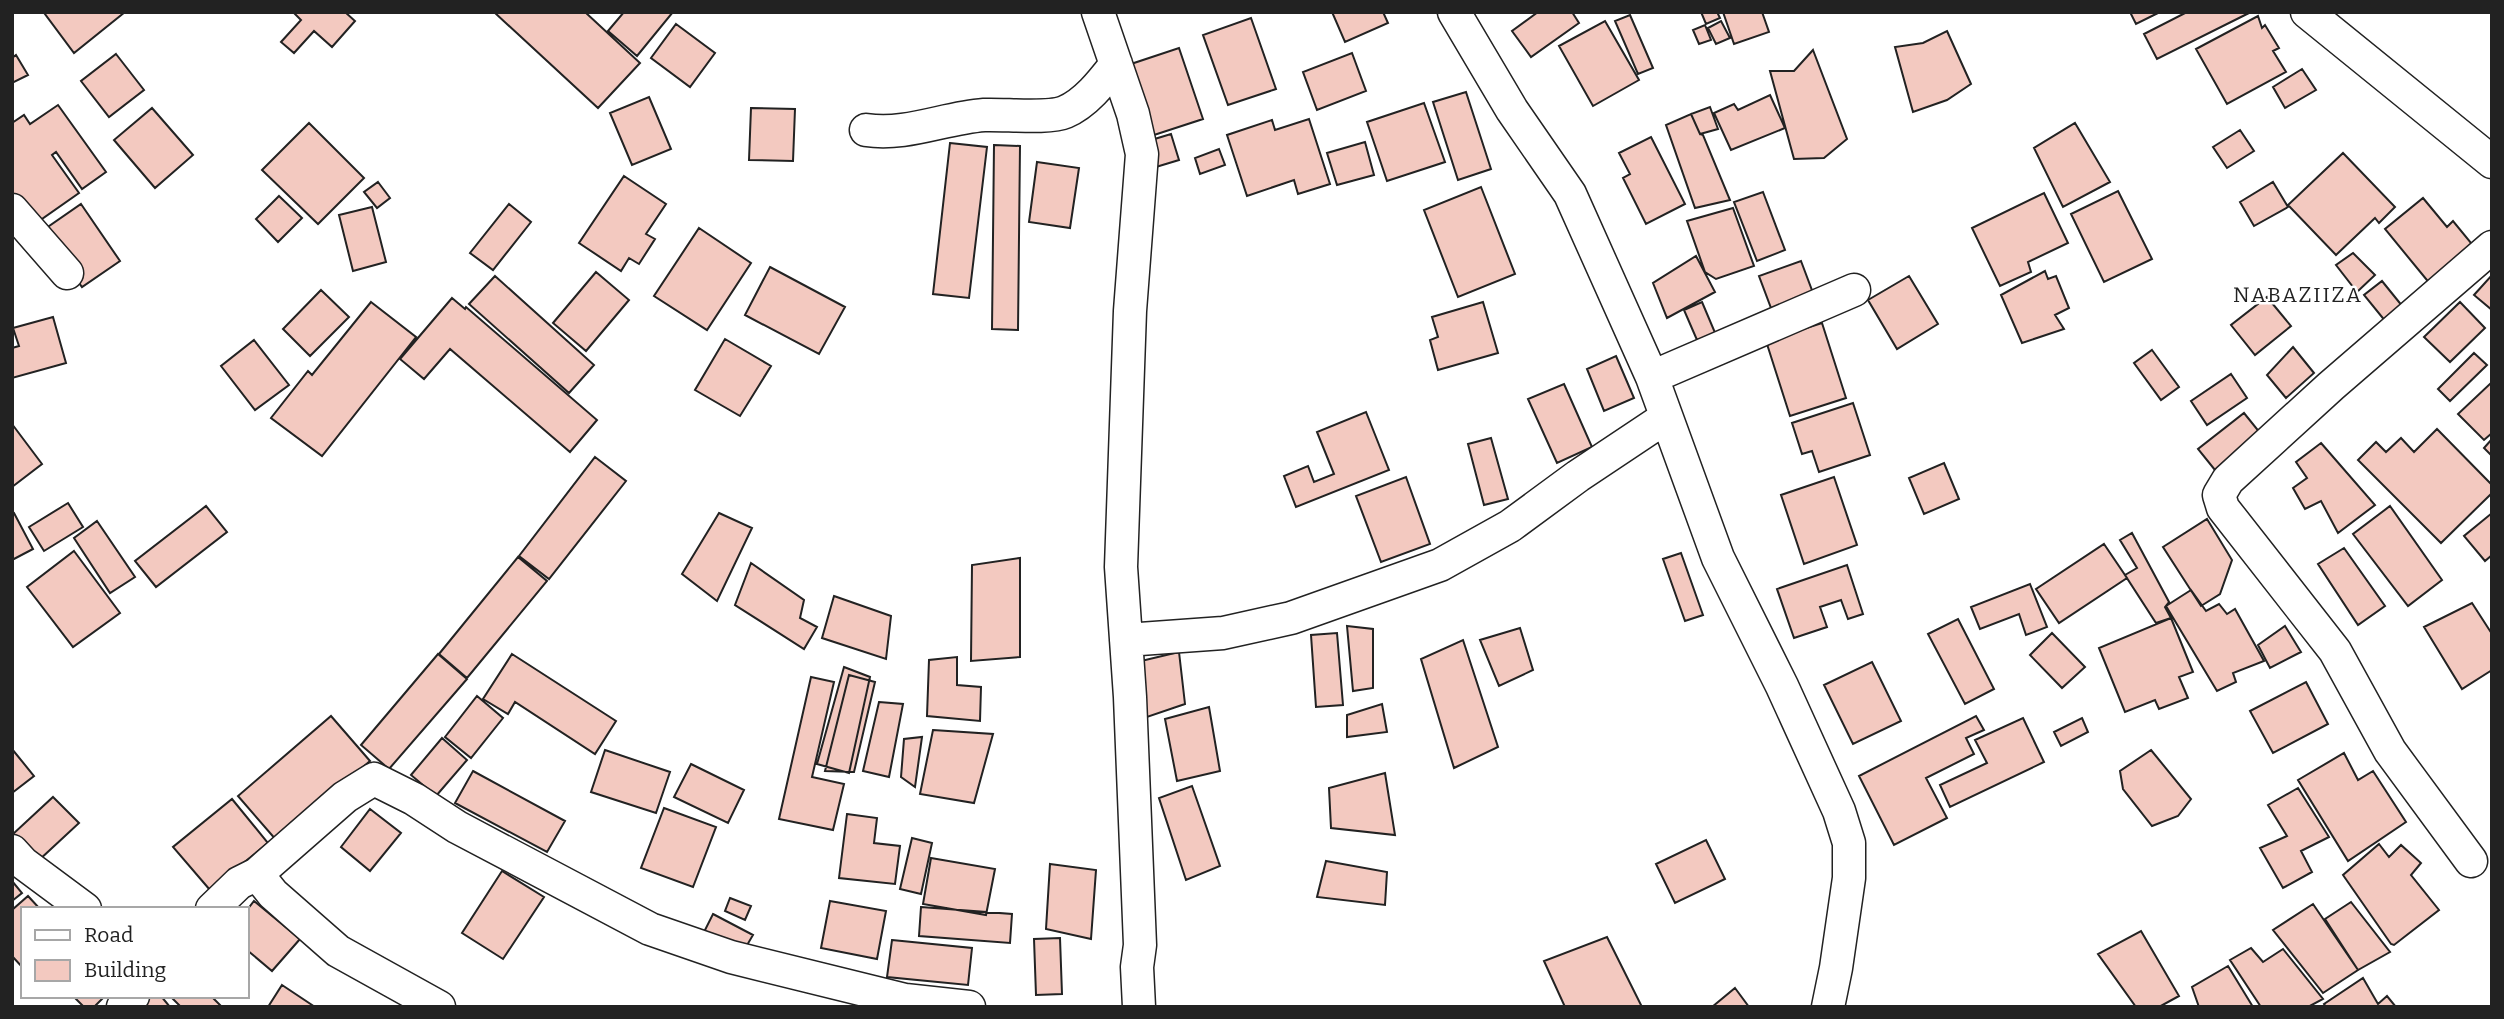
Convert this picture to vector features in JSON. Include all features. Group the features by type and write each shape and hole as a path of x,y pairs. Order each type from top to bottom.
{"street":[{"path":"1098,12 1139,135 1142,154 1130,311 1121,568 1140,945 1137,967 1139,1007"},
{"path":"1454,12 1512,110 1570,194 1651,377 1718,558 1839,811 1849,843 1849,878 1828,1007"},
{"path":"2307,12 2492,162"},
{"path":"866,130 899,132 953,119 1063,113 1097,87 1116,64"},
{"path":"12,210 66,273"},
{"path":"2471,861 2390,751 2335,652 2223,508 2219,495 2228,480 2320,395 2492,247"},
{"path":"1651,377 1854,289"},
{"path":"1126,640 1223,633 1292,618 1440,565 1510,526 1578,476 1665,418"},
{"path":"214,907 239,883 257,874 345,797 374,779 414,799 457,827 650,929 731,957 878,994 905,1000 969,1007"},
{"path":"12,851 23,863 82,907"},
{"path":"257,874 273,894 338,951 439,1007"}],"building":[{"path":"125,12 74,53 45,14"},
{"path":"293,12 345,12 355,21 332,47 314,31 294,53 281,42 301,20"},
{"path":"494,12 585,12 640,63 598,108"},
{"path":"624,12 673,12 637,56 608,31"},
{"path":"1332,12 1383,12 1388,23 1345,42"},
{"path":"1538,12 1572,12 1579,23 1531,57 1512,31"},
{"path":"1701,12 1717,12 1720,18 1706,24"},
{"path":"1723,12 1762,12 1769,32 1734,44"},
{"path":"2130,12 2160,12 2136,24"},
{"path":"2187,12 2251,12 2157,59 2144,34"},
{"path":"1630,15 1653,68 1638,74 1615,21"},
{"path":"2258,16 2262,28 2265,25 2279,48 2273,51 2286,72 2227,104 2196,49"},
{"path":"1251,18 1276,89 1228,105 1203,35"},
{"path":"1605,21 1639,80 1593,106 1559,46"},
{"path":"1721,21 1730,38 1716,44 1708,28"},
{"path":"676,24 715,53 690,87 651,58"},
{"path":"1705,25 1711,40 1699,44 1693,30"},
{"path":"1947,31 1971,84 1947,100 1913,112 1895,47 1923,43"},
{"path":"1179,48 1203,119 1151,136 1128,65"},
{"path":"1813,50 1847,139 1824,158 1794,159 1770,71 1794,71"},
{"path":"1352,53 1366,91 1317,110 1303,72"},
{"path":"116,54 144,90 109,117 81,81"},
{"path":"16,55 28,75 12,83 12,58"},
{"path":"2302,69 2316,90 2285,108 2273,87"},
{"path":"1466,92 1491,169 1458,180 1433,102"},
{"path":"1770,95 1785,128 1731,150 1714,113 1734,104 1738,110"},
{"path":"649,97 671,149 632,165 610,113"},
{"path":"1424,103 1445,162 1387,181 1367,122"},
{"path":"58,105 106,172 82,189 56,152 52,155 79,193 29,228 12,203 12,123 24,115 30,124"},
{"path":"1710,107 1718,129 1700,134 1691,114"},
{"path":"152,108 193,155 155,188 114,140"},
{"path":"751,108 795,109 793,161 749,160"},
{"path":"1691,114 1700,134 1703,135 1730,200 1695,208 1666,125"},
{"path":"1309,119 1330,184 1298,194 1294,180 1247,196 1227,135 1272,120 1275,130"},
{"path":"309,123 364,178 318,224 262,170"},
{"path":"2075,123 2110,182 2063,207 2034,148"},
{"path":"2240,130 2254,151 2227,168 2213,147"},
{"path":"1171,134 1179,160 1156,167 1148,141"},
{"path":"1651,137 1685,204 1646,224 1623,178 1630,174 1619,153"},
{"path":"1365,142 1374,175 1337,185 1327,153"},
{"path":"950,143 987,147 969,298 933,294"},
{"path":"994,145 1020,146 1018,330 992,329"},
{"path":"1219,149 1225,165 1200,174 1195,158"},
{"path":"2343,153 2395,207 2379,223 2375,218 2336,255 2288,205"},
{"path":"1037,162 1079,168 1070,228 1029,222"},
{"path":"624,176 666,204 646,234 655,239 639,264 629,258 621,271 579,243"},
{"path":"378,182 390,198 377,208 364,192"},
{"path":"2273,182 2288,207 2254,226 2240,202"},
{"path":"1481,187 1515,274 1458,297 1424,210"},
{"path":"2118,191 2152,259 2104,282 2071,214"},
{"path":"1763,192 1785,250 1757,261 1734,202"},
{"path":"2044,193 2068,243 2028,262 2031,272 2000,286 1972,228"},
{"path":"279,196 302,218 278,242 256,219"},
{"path":"2423,198 2447,227 2453,221 2476,249 2431,285 2385,229"},
{"path":"81,204 120,261 82,287 42,231"},
{"path":"509,204 531,222 493,270 470,253"},
{"path":"372,207 386,262 353,271 339,215"},
{"path":"1733,208 1754,266 1716,279 1705,272 1687,221"},
{"path":"699,228 751,263 707,330 654,296"},
{"path":"2353,253 2375,275 2357,292 2336,265"},
{"path":"1696,256 1715,292 1667,318 1653,283"},
{"path":"1801,261 1816,301 1774,316 1759,276"},
{"path":"770,267 845,307 819,354 745,315"},
{"path":"2045,271 2048,279 2056,276 2069,308 2055,315 2064,329 2022,343 2001,295"},
{"path":"596,272 629,300 586,351 553,323"},
{"path":"2492,275 2492,310 2474,295"},
{"path":"495,276 594,365 569,393 469,304"},
{"path":"1909,276 1938,324 1897,349 1868,300"},
{"path":"2382,281 2403,307 2386,322 2364,295"},
{"path":"321,290 349,317 310,356 283,329"},
{"path":"2267,297 2291,326 2255,355 2231,325"},
{"path":"452,298 465,309 466,307 597,420 570,452 450,349 424,379 400,359"},
{"path":"371,302 416,337 322,456 271,418 308,371 312,375"},
{"path":"1483,302 1498,353 1438,370 1430,340 1438,337 1432,317"},
{"path":"1702,302 1716,335 1697,340 1684,310"},
{"path":"2460,302 2485,328 2450,362 2424,337"},
{"path":"53,317 66,363 12,378 12,348 19,346 13,328"},
{"path":"1822,323 1846,398 1790,416 1766,341"},
{"path":"725,339 771,366 740,416 695,390"},
{"path":"254,340 289,385 255,410 221,366"},
{"path":"2293,347 2314,373 2286,398 2267,375"},
{"path":"2152,350 2179,387 2161,400 2134,363"},
{"path":"2474,353 2487,365 2450,401 2438,389"},
{"path":"1616,356 1634,398 1604,411 1587,369"},
{"path":"2231,374 2247,398 2207,425 2191,401"},
{"path":"2492,382 2492,433 2484,440 2458,414"},
{"path":"1564,384 1592,447 1557,463 1528,399"},
{"path":"1853,403 1870,455 1819,472 1812,451 1802,454 1792,423"},
{"path":"1366,412 1389,470 1296,507 1284,476 1308,466 1314,482 1334,474 1317,432"},
{"path":"2244,413 2265,439 2219,475 2198,449"},
{"path":"12,424 42,464 12,487"},
{"path":"2437,429 2492,485 2492,493 2441,543 2358,460 2376,442 2386,452 2401,438 2414,452"},
{"path":"1491,438 1508,499 1484,505 1468,444"},
{"path":"2492,439 2492,456 2484,448"},
{"path":"2321,443 2375,505 2338,533 2321,501 2305,509 2293,488 2307,478 2296,462"},
{"path":"595,457 626,481 549,579 519,556"},
{"path":"1944,463 1959,499 1924,514 1909,478"},
{"path":"1406,477 1430,544 1381,562 1356,496"},
{"path":"1834,477 1857,545 1804,564 1781,495"},
{"path":"68,503 83,527 44,551 29,527"},
{"path":"206,506 227,532 156,587 135,561"},
{"path":"2390,506 2442,580 2408,606 2353,534"},
{"path":"14,513 33,549 12,560 12,514"},
{"path":"719,513 752,528 717,601 682,574"},
{"path":"2492,513 2492,555 2485,561 2464,536"},
{"path":"2207,519 2232,560 2220,594 2201,606 2163,547"},
{"path":"97,521 135,577 110,593 74,538"},
{"path":"2132,533 2169,602 2165,607 2171,618 2156,623 2125,575 2137,568 2120,540"},
{"path":"2104,544 2127,578 2059,623 2036,589"},
{"path":"2344,548 2385,606 2358,625 2318,564"},
{"path":"74,551 120,613 73,647 27,587"},
{"path":"1681,553 1703,615 1685,621 1663,559"},
{"path":"518,557 547,581 467,678 439,654"},
{"path":"1020,558 1020,657 971,661 972,565"},
{"path":"751,563 804,600 800,618 817,627 804,649 735,605"},
{"path":"1847,565 1863,614 1848,619 1841,600 1820,607 1827,627 1794,638 1777,589"},
{"path":"2030,584 2047,627 2026,635 2019,614 1980,629 1971,607"},
{"path":"2191,590 2206,611 2219,604 2227,614 2235,609 2264,661 2233,673 2236,682 2217,691 2166,606"},
{"path":"834,596 891,616 886,659 822,638"},
{"path":"2472,603 2492,634 2492,670 2462,689 2424,627"},
{"path":"2171,618 2193,672 2179,677 2188,698 2159,709 2155,700 2125,712 2099,648"},
{"path":"1958,619 1994,689 1965,704 1928,634"},
{"path":"1347,626 1373,629 1373,688 1353,691"},
{"path":"2285,626 2301,652 2270,668 2258,645"},
{"path":"1520,628 1533,670 1499,686 1480,640"},
{"path":"1337,633 1343,705 1316,707 1311,635"},
{"path":"2052,633 2085,667 2062,688 2030,655"},
{"path":"1463,640 1498,747 1454,768 1421,659"},
{"path":"1179,652 1185,704 1147,717 1141,661"},
{"path":"438,654 467,679 389,769 361,745"},
{"path":"512,654 616,721 595,754 515,702 508,714 483,699"},
{"path":"957,657 957,685 981,687 980,721 927,716 929,660"},
{"path":"1872,662 1901,721 1853,744 1824,685"},
{"path":"844,667 870,677 849,773 817,764"},
{"path":"849,675 875,682 854,772 825,771"},
{"path":"811,677 834,682 812,777 844,784 833,830 779,819"},
{"path":"2306,682 2328,724 2273,753 2250,711"},
{"path":"477,696 503,718 471,758 445,737"},
{"path":"879,702 903,704 889,777 863,771"},
{"path":"1382,704 1387,732 1347,737 1347,715"},
{"path":"1209,707 1220,771 1177,781 1165,719"},
{"path":"331,716 370,761 277,841 238,796"},
{"path":"1976,716 1984,730 1966,738 1974,754 1926,778 1947,818 1894,845 1859,776"},
{"path":"2023,718 2044,762 1950,807 1940,785 1987,763 1975,740"},
{"path":"2082,718 2088,732 2061,746 2054,732"},
{"path":"933,730 993,734 974,803 920,794"},
{"path":"922,737 915,787 901,777 904,739"},
{"path":"442,738 467,760 436,796 411,775"},
{"path":"12,749 34,776 12,793"},
{"path":"605,750 670,772 656,813 591,792"},
{"path":"2151,750 2191,799 2178,816 2152,826 2123,789 2120,771"},
{"path":"2344,753 2358,780 2373,771 2406,822 2348,861 2298,780"},
{"path":"691,764 744,790 728,823 674,797"},
{"path":"473,771 565,821 547,852 455,803"},
{"path":"1385,773 1395,835 1331,828 1329,788"},
{"path":"1192,786 1220,866 1186,880 1159,798"},
{"path":"2298,788 2329,837 2301,851 2312,872 2283,888 2260,848 2287,836 2268,805"},
{"path":"53,797 79,823 38,861 13,834"},
{"path":"232,799 268,843 210,890 173,847"},
{"path":"664,808 716,827 693,887 641,868"},
{"path":"370,809 401,833 370,871 341,847"},
{"path":"847,814 877,818 874,843 900,846 895,884 839,878"},
{"path":"912,838 932,843 921,894 900,889"},
{"path":"1706,840 1725,879 1675,903 1656,864"},
{"path":"2379,844 2389,857 2401,845 2421,863 2411,875 2439,910 2394,945 2343,875"},
{"path":"931,858 995,869 986,915 923,904"},
{"path":"1326,861 1387,872 1385,905 1317,897"},
{"path":"1050,864 1096,870 1091,939 1046,929"},
{"path":"502,871 544,897 503,959 462,933"},
{"path":"12,881 22,893 12,901"},
{"path":"28,896 38,907 21,907 21,966 12,956 12,910"},
{"path":"730,898 751,906 745,920 725,911"},
{"path":"254,901 300,939 272,971 248,951 248,909"},
{"path":"830,901 886,911 877,959 821,948"},
{"path":"2351,902 2390,952 2358,970 2325,919"},
{"path":"2313,904 2358,970 2323,993 2273,930"},
{"path":"921,907 1012,914 1010,943 919,936"},
{"path":"713,914 753,935 743,952 704,932"},
{"path":"2141,931 2179,996 2159,1007 2136,1007 2098,954"},
{"path":"1607,937 1642,1007 1565,1007 1544,961"},
{"path":"1060,938 1062,994 1036,995 1034,939"},
{"path":"892,940 972,948 968,985 887,977"},
{"path":"2251,948 2263,962 2283,949 2323,999 2308,1007 2261,1007 2230,960"},
{"path":"2228,966 2253,1007 2199,1007 2192,987"},
{"path":"2363,978 2378,1004 2387,996 2396,1007 2326,1007 2324,1004"},
{"path":"282,985 315,1007 268,1007"},
{"path":"1735,988 1749,1007 1712,1007"},
{"path":"75,998 103,998 94,1007 84,1007"},
{"path":"149,998 163,998 170,1007 138,1007"},
{"path":"172,998 213,998 222,1007 181,1007"}],"district":[{"name":"NABAZIIZA","path":"2298,295"}]}
